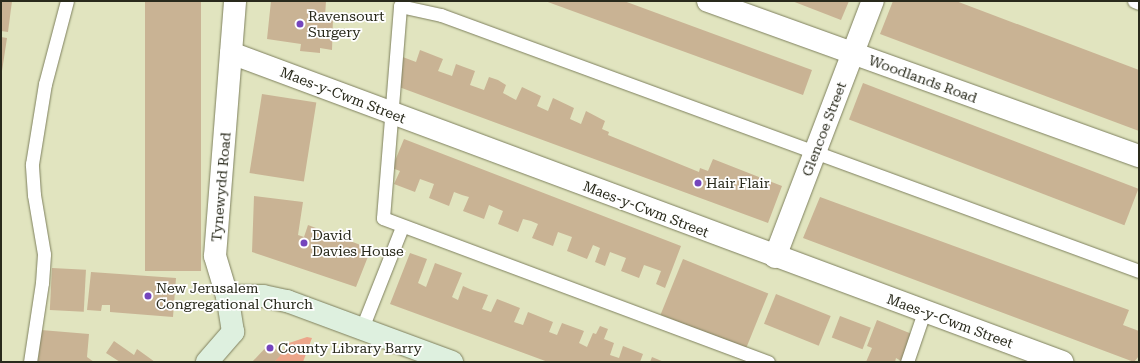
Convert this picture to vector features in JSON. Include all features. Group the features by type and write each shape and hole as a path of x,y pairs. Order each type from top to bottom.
{"main road":[{"path":"227,296 263,296 287,301 452,362"},
{"name":"Tynewydd Road","path":"207,362 233,332 227,296"}],"street":[{"name":"Tynewydd Road","path":"227,296 215,256 236,1"},
{"name":"Woodlands Road","path":"708,1 1139,156"},
{"name":"Glencoe Street","path":"775,257 873,1"},
{"name":"Maes-y-Cwm Street","path":"231,53 775,257 1062,362"}],"lane":[{"path":"30,362 42,283 44,254 34,195 32,164 45,84 67,1"},
{"path":"1134,1 1139,3"},
{"path":"768,362 402,227 383,218 400,3 441,16 1139,270"},
{"path":"362,328 402,227"},
{"path":"907,362 924,312"}],"shaded area":[{"path":"307,337 312,338 303,362 274,362 289,343"}],"building":[{"path":"1,1 12,1 8,32 1,31"},
{"path":"145,1 201,1 201,271 145,271"},
{"name":"Ravensourt Surgery","path":"271,1 326,1 325,17 333,18 332,50 320,48 320,53 300,51 301,44 267,39"},
{"path":"545,1 624,1 812,70 803,95"},
{"path":"792,1 849,1 841,20"},
{"path":"893,1 956,1 1139,70 1139,131 880,34"},
{"path":"1,37 7,38 2,71 1,71"},
{"path":"420,50 443,59 438,71 452,76 456,64 475,71 470,85 484,90 489,77 506,85 503,93 516,100 522,87 541,96 537,106 548,111 553,98 574,108 570,119 581,124 586,111 605,121 602,129 609,132 608,135 699,172 700,168 708,171 713,159 782,186 768,223 399,87 400,56 416,62"},
{"path":"863,83 1138,189 1124,225 849,119"},
{"path":"262,94 316,103 304,182 249,173"},
{"path":"404,139 681,246 665,288 656,284 661,271 644,265 639,278 621,271 626,258 610,252 605,266 595,262 600,248 593,245 587,259 567,251 572,237 558,232 553,246 532,238 538,224 531,221 523,219 518,232 498,224 503,211 489,205 484,219 463,211 469,197 454,192 449,206 429,198 434,184 420,179 415,192 394,184 400,171 392,168"},
{"name":"David Davies House","path":"254,196 303,202 298,235 304,237 308,225 371,249 356,287 252,252"},
{"path":"820,197 1129,310 1123,325 1139,331 1139,356 1134,362 803,238"},
{"path":"410,253 427,259 418,283 426,287 435,263 462,273 452,297 458,300 463,286 488,295 482,309 491,312 497,299 520,308 514,322 523,325 528,312 553,322 549,332 557,335 562,323 584,331 579,343 587,347 593,333 596,334 600,326 608,329 604,339 614,343 610,355 619,358 623,346 643,354 640,362 548,362 390,304"},
{"path":"683,259 768,293 746,349 661,315"},
{"path":"52,268 86,270 84,312 50,310"},
{"name":"New Jerusalem Congregational Church","path":"91,272 176,278 173,317 110,312 110,305 102,305 101,311 87,310"},
{"path":"776,294 831,316 819,346 764,324"},
{"path":"840,316 871,328 863,349 832,337"},
{"path":"877,320 912,334 901,361 896,358 895,362 866,362 872,348 867,346"},
{"path":"41,330 89,334 87,357 94,362 38,362"},
{"path":"114,341 134,355 137,349 155,362 120,362 106,353"},
{"name":"County Library Barry","path":"270,343 281,355 274,362 252,362"},
{"path":"652,357 664,362 650,362"}],"place":[{"name":"Ravensourt Surgery","path":"300,24"},
{"name":"Hair Flair","path":"698,183"},
{"name":"David Davies House","path":"304,243"},
{"name":"New Jerusalem Congregational Church","path":"148,296"},
{"name":"County Library Barry","path":"270,348"}]}
